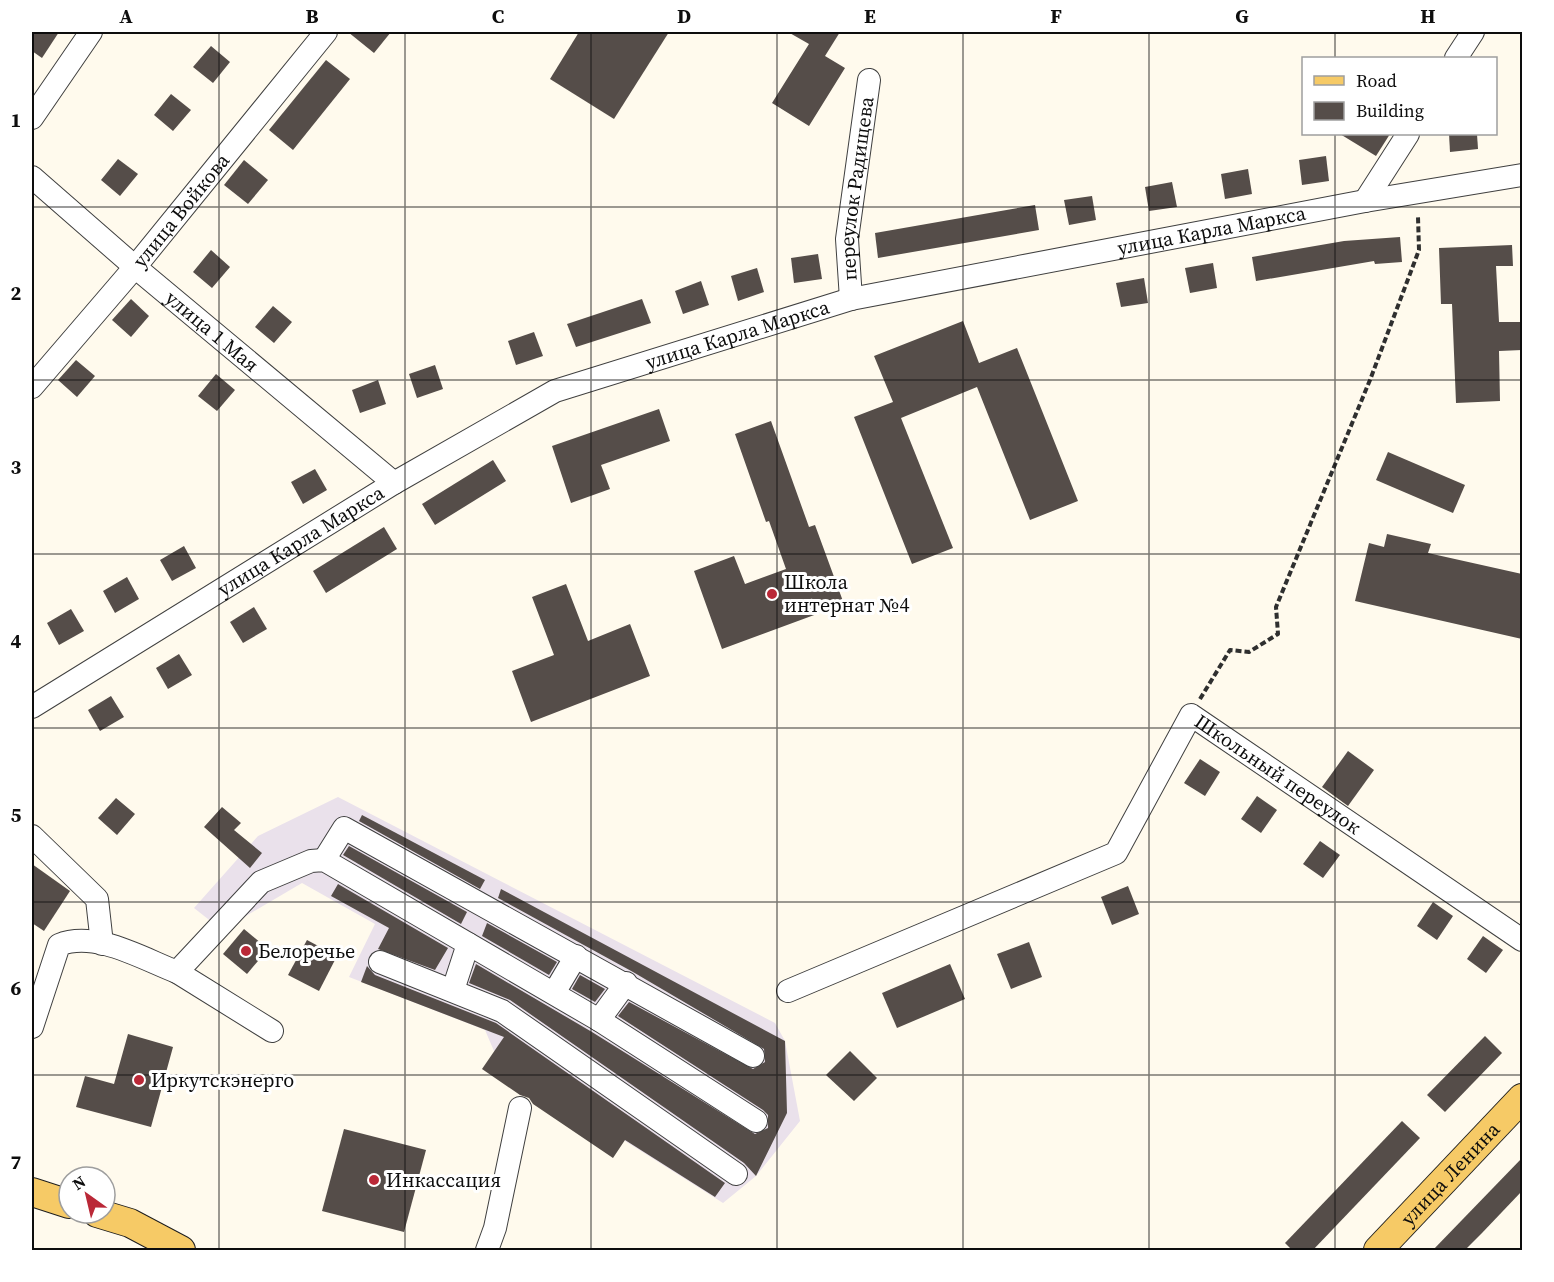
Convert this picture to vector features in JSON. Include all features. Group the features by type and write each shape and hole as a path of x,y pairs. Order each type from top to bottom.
{"main road":[{"name":"улица Ленина","path":"1378,1251 1522,1098"},
{"path":"32,1192 57,1200"},
{"path":"117,1219 130,1223 181,1251"}],"street":[{"path":"32,118 91,32"},
{"name":"улица Войкова","path":"32,387 135,267 326,32"},
{"path":"1456,57 1472,32"},
{"name":"переулок Радищева","path":"851,299 847,239 869,80"},
{"path":"1365,201 1401,145"},
{"name":"улица Карла Маркса","path":"32,707 394,483 555,391 851,299 1365,201 1522,175"},
{"name":"улица 1 Мая","path":"32,177 135,267 394,483"},
{"name":"Школьный переулок","path":"788,991 1116,853 1191,715 1522,940"},
{"path":"324,860 344,828 626,983 753,1056"},
{"path":"32,836 97,898 102,944"},
{"path":"177,972 261,882 311,861 324,860 599,1020 756,1121"},
{"path":"32,1027 59,945 71,940 102,944 177,972 272,1031"},
{"path":"453,990 468,944"},
{"path":"554,993 576,956"},
{"path":"380,962 502,1011 736,1174"},
{"path":"599,1020 626,983"},
{"path":"486,1251 495,1228 520,1108"}],"path":[{"path":"1191,715 1230,650 1249,652 1278,634 1276,607 1370,380 1419,250 1418,217"}],"shaded area":[{"path":"338,797 775,1023 785,1041 800,1121 756,1176 723,1203 625,1141 494,1051 485,1030 349,977 375,924 302,883 222,930 194,908 258,836"}],"building":[{"path":"32,32 59,32 42,58 32,51"},
{"path":"348,32 391,32 374,53"},
{"path":"579,32 669,32 614,119 550,79"},
{"path":"788,32 840,32 825,56 845,68 809,126 772,103 809,44"},
{"path":"211,46 230,62 213,83 193,67"},
{"path":"326,60 350,79 293,150 269,130"},
{"path":"171,94 191,110 173,131 154,115"},
{"path":"1342,135 1389,135 1376,156"},
{"path":"1449,135 1477,135 1478,149 1450,152"},
{"path":"1326,156 1329,181 1302,185 1299,160"},
{"path":"118,159 138,174 120,196 101,180"},
{"path":"244,160 268,180 248,204 224,185"},
{"path":"1248,169 1252,194 1225,199 1221,174"},
{"path":"1172,182 1177,207 1149,211 1145,187"},
{"path":"1092,196 1096,220 1069,225 1064,200"},
{"path":"1035,205 1039,230 878,258 875,233"},
{"path":"1400,237 1402,262 1375,264 1374,261 1256,281 1252,257 1344,241"},
{"path":"1512,245 1513,266 1496,266 1499,322 1521,322 1522,350 1499,351 1500,401 1456,403 1452,304 1441,304 1439,248"},
{"path":"211,250 230,267 212,288 193,272"},
{"path":"818,254 822,279 794,283 791,258"},
{"path":"1213,263 1217,288 1190,293 1185,268"},
{"path":"757,268 764,292 738,301 731,276"},
{"path":"1144,278 1148,303 1121,307 1116,283"},
{"path":"701,281 709,305 683,314 675,291"},
{"path":"131,299 149,316 131,337 112,320"},
{"path":"642,299 651,323 576,347 567,324"},
{"path":"273,306 292,322 274,343 255,327"},
{"path":"963,321 979,363 1017,348 1078,501 1030,520 977,387 901,418 953,548 912,564 854,417 893,402 874,356"},
{"path":"534,332 543,356 516,365 508,341"},
{"path":"76,360 95,376 77,397 58,380"},
{"path":"435,365 443,389 417,398 409,374"},
{"path":"216,374 235,390 217,411 198,396"},
{"path":"378,380 386,404 360,413 352,390"},
{"path":"659,409 670,441 601,465 610,489 571,503 552,446"},
{"name":"Школа интернат №4","path":"771,421 809,527 815,525 844,604 722,649 694,571 734,556 745,584 786,569 769,521 766,522 735,434"},
{"path":"1388,452 1465,485 1453,513 1376,480"},
{"path":"493,460 506,481 435,525 422,504"},
{"path":"315,469 327,490 303,504 291,482"},
{"path":"384,527 397,549 326,593 313,571"},
{"path":"1387,534 1431,544 1428,553 1522,574 1522,639 1355,601 1369,543 1384,547"},
{"path":"184,546 196,568 172,581 160,560"},
{"path":"127,577 139,599 115,613 103,591"},
{"path":"566,584 588,641 630,624 650,676 531,722 512,671 554,655 532,597"},
{"path":"254,607 267,629 243,643 230,622"},
{"path":"71,609 84,631 59,645 47,623"},
{"path":"179,654 192,675 168,689 156,668"},
{"path":"111,696 124,717 100,731 88,710"},
{"path":"1348,751 1374,770 1348,806 1322,787"},
{"path":"1200,759 1220,772 1205,796 1184,783"},
{"path":"1257,796 1277,810 1261,833 1241,819"},
{"path":"116,798 135,814 117,835 98,818"},
{"path":"222,807 241,823 234,830 262,853 250,868 204,827"},
{"path":"362,815 485,880 480,889 359,821"},
{"path":"1320,841 1340,855 1323,878 1303,864"},
{"path":"349,846 467,912 461,924 343,855"},
{"path":"32,864 70,891 44,931 32,923"},
{"path":"338,884 448,948 435,970 378,949 389,928 331,896"},
{"path":"1128,886 1139,914 1112,925 1101,897"},
{"path":"501,889 785,1041 787,1113 756,1176 744,1163 510,1000 469,983 476,964 592,1032 755,1134 768,1128 768,1115 763,1110 618,1016 629,1002 753,1069 765,1062 764,1049 633,972 498,898"},
{"path":"1433,902 1453,916 1437,940 1417,926"},
{"path":"487,923 557,962 549,975 482,936"},
{"name":"Белоречье","path":"244,929 268,949 247,974 223,954"},
{"path":"1483,936 1503,950 1486,973 1467,959"},
{"path":"307,940 337,956 319,991 288,975"},
{"path":"1029,942 1042,977 1011,989 997,954"},
{"path":"950,964 965,999 897,1028 882,993"},
{"path":"367,966 375,975 496,1023 725,1183 715,1197 625,1140 613,1158 533,1104 529,1098 520,1095 482,1069 504,1037 361,982"},
{"path":"580,975 605,989 595,1002 572,989"},
{"name":"Иркутскэнерго","path":"128,1034 173,1047 151,1127 76,1107 85,1076 114,1084"},
{"path":"1485,1036 1502,1053 1445,1112 1427,1095"},
{"path":"850,1051 877,1078 854,1101 826,1075"},
{"path":"1402,1121 1420,1138 1312,1251 1293,1251 1285,1243"},
{"name":"Инкассация","path":"344,1129 426,1150 404,1232 322,1211"},
{"path":"1522,1158 1522,1191 1482,1233 1464,1251 1432,1251"}],"place":[{"name":"Школа интернат №4","path":"772,594"},
{"name":"Белоречье","path":"246,951"},
{"name":"Иркутскэнерго","path":"139,1080"},
{"name":"Инкассация","path":"374,1180"}]}
